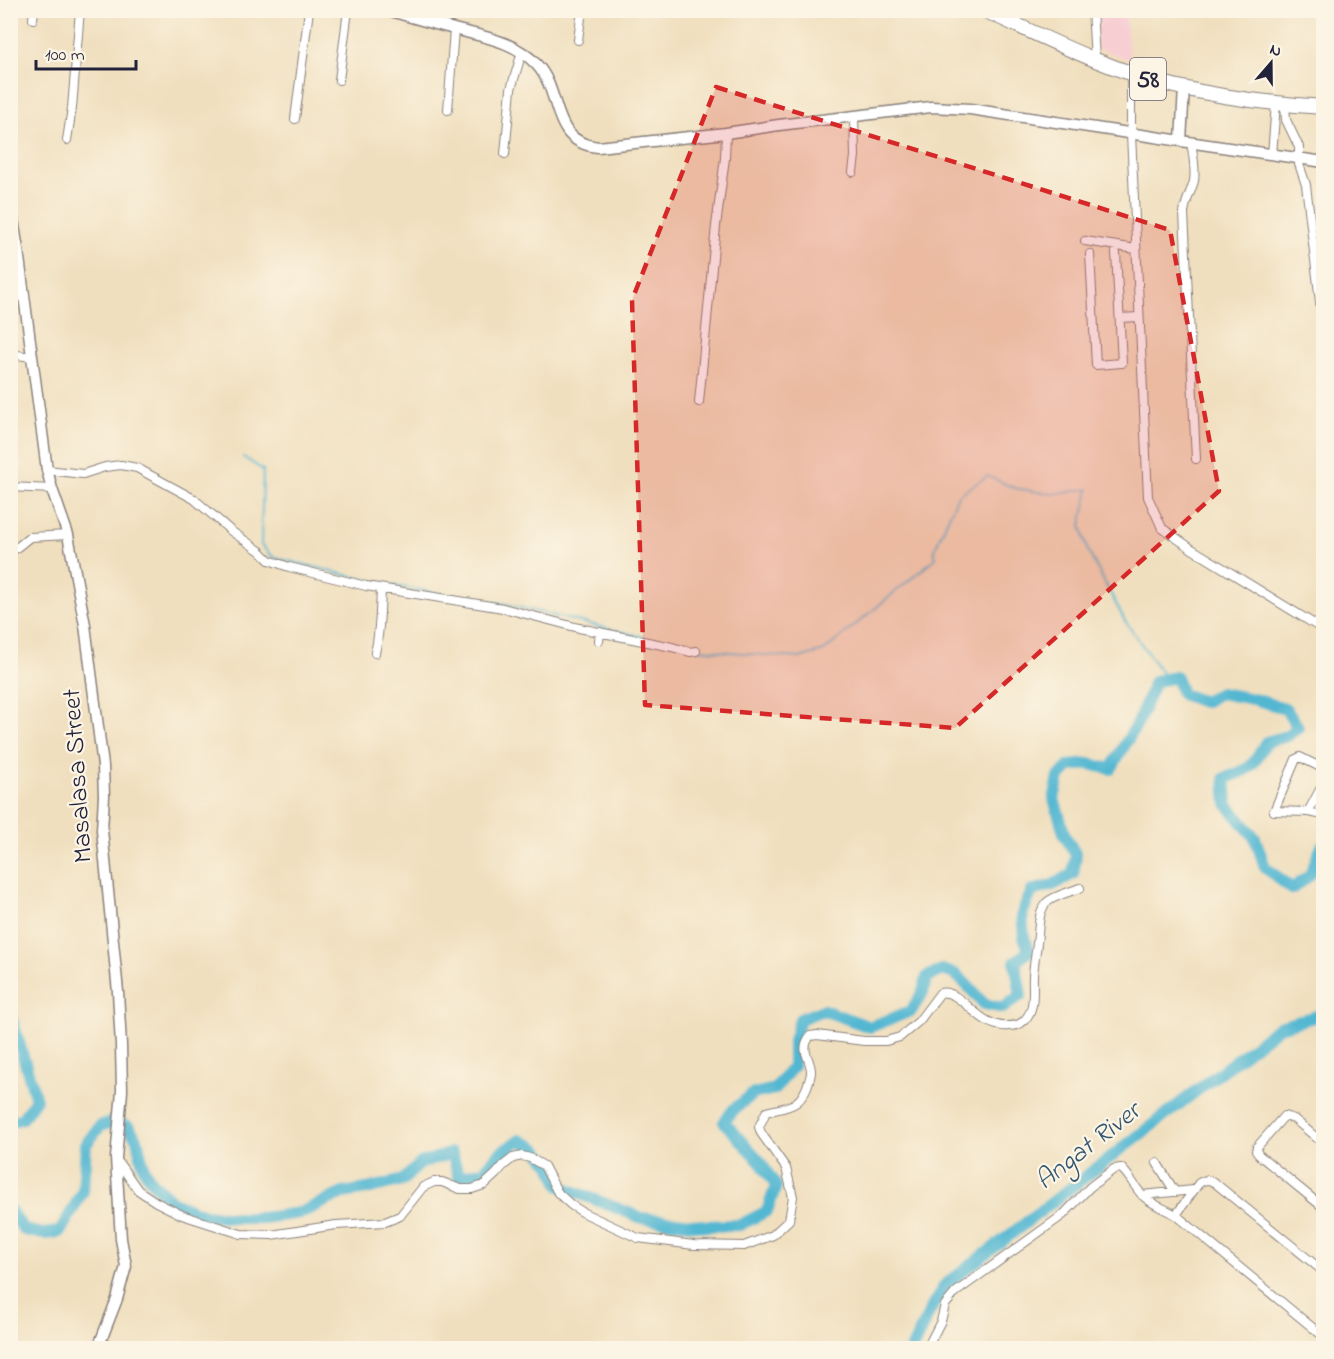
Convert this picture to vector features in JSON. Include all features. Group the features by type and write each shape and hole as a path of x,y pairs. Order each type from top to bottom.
{"highway":[{"name":"58","path":"984,10 1095,60 1131,73 1184,88 1232,98 1323,107"}],"street":[{"path":"67,140 80,10"},
{"path":"295,119 309,10"},
{"path":"339,80 348,10"},
{"path":"388,10 508,44 522,52 546,77 566,130 583,144 602,147 931,107 959,108 1323,162"},
{"path":"578,40 582,10"},
{"path":"1092,10 1095,60"},
{"path":"448,110 454,29"},
{"path":"505,154 511,89 522,52"},
{"path":"1131,73 1131,134 1148,498 1162,528 1323,630"},
{"path":"1184,88 1186,142 1194,160 1194,181 1185,203 1184,213 1196,459"},
{"path":"1272,155 1280,104"},
{"path":"1280,104 1299,147 1299,164 1306,185 1323,335"},
{"path":"853,172 854,116"},
{"path":"699,402 726,133"},
{"name":"Masalasa Street","path":"10,201 47,470 68,535 85,625 103,766 102,830 121,1045 122,1090 116,1158 121,1239 126,1266 117,1299 98,1348"},
{"path":"1084,241 1136,249"},
{"path":"1090,254 1096,365 1122,363 1116,253"},
{"path":"1120,318 1139,317"},
{"path":"10,354 32,357"},
{"path":"47,470 83,474 117,465 133,466 194,499 231,531 273,562 381,589 503,608 600,632 672,646 686,651 696,651"},
{"path":"10,487 52,489"},
{"path":"10,550 15,549 30,537 68,535"},
{"path":"375,653 381,589"},
{"path":"599,642 600,632"},
{"path":"1323,769 1300,757 1296,759 1274,811 1323,815"},
{"path":"1308,812 1323,782"},
{"path":"116,1158 138,1190 182,1215 241,1234 271,1234 393,1220 400,1216 423,1188 434,1182 442,1182 460,1189 472,1189 484,1185 513,1158 522,1156 544,1166 558,1192 571,1204 584,1213 638,1238 694,1245 744,1246 773,1234 789,1220 793,1197 786,1168 759,1127 766,1112 793,1105 801,1099 807,1088 811,1072 805,1050 810,1036 864,1041 886,1041 900,1037 919,1021 940,993 946,992 989,1023 1000,1027 1021,1023 1030,1011 1033,1002 1033,975 1040,916 1045,904 1053,898 1080,888"},
{"path":"1323,1144 1294,1119 1284,1116 1256,1151 1323,1208"},
{"path":"1157,1163 1175,1192"},
{"path":"927,1348 941,1321 945,1305 956,1292 1063,1215 1090,1187 1114,1169 1121,1168 1142,1195 1176,1215 1321,1335 1323,1325"},
{"path":"1176,1215 1199,1183 1210,1180 1323,1272"},
{"path":"1142,1195 1194,1190"}],"highlighted area":[{"path":"716,87 1170,230 1219,491 955,728 645,705 632,300"}],"shaded area":[{"path":"1096,11 1125,11 1130,60 1097,48"}],"waterway":[{"path":"243,457 263,470 261,545 273,557 383,584 506,604 643,637"},
{"path":"698,649 799,658 824,651 936,558 934,551 958,495 988,476 1014,488 1051,494 1089,489 1081,525 1088,551 1125,621 1166,679"},
{"path":"10,1210 24,1230 43,1234 60,1232 83,1191 86,1144 100,1126 113,1122 128,1126 137,1139 144,1169 152,1182 173,1202 204,1215 263,1218 300,1213 343,1193 403,1180 421,1163 452,1153 459,1177 484,1171 500,1153 520,1140 536,1148 550,1165 560,1186 642,1218 707,1226 740,1225 767,1211 776,1186 759,1160 724,1122 734,1109 753,1094 775,1089 793,1066 793,1044 800,1019 823,1010 870,1027 911,1011 923,992 927,977 942,970 955,974 984,1004 1003,1008 1021,995 1015,962 1029,951 1024,937 1022,914 1032,891 1053,885 1073,874 1076,855 1065,836 1054,799 1059,777 1069,766 1089,764 1111,769 1139,720 1155,681 1176,677 1182,694 1204,702 1220,693 1285,708 1298,727 1287,736 1266,742 1251,766 1225,778 1227,804 1255,838 1265,867 1292,889 1310,875 1322,846 1324,846"},
{"path":"10,1013 36,1099 23,1118 10,1122"},
{"name":"Angat River","path":"912,1348 944,1286 1279,1027 1324,1014"}]}
